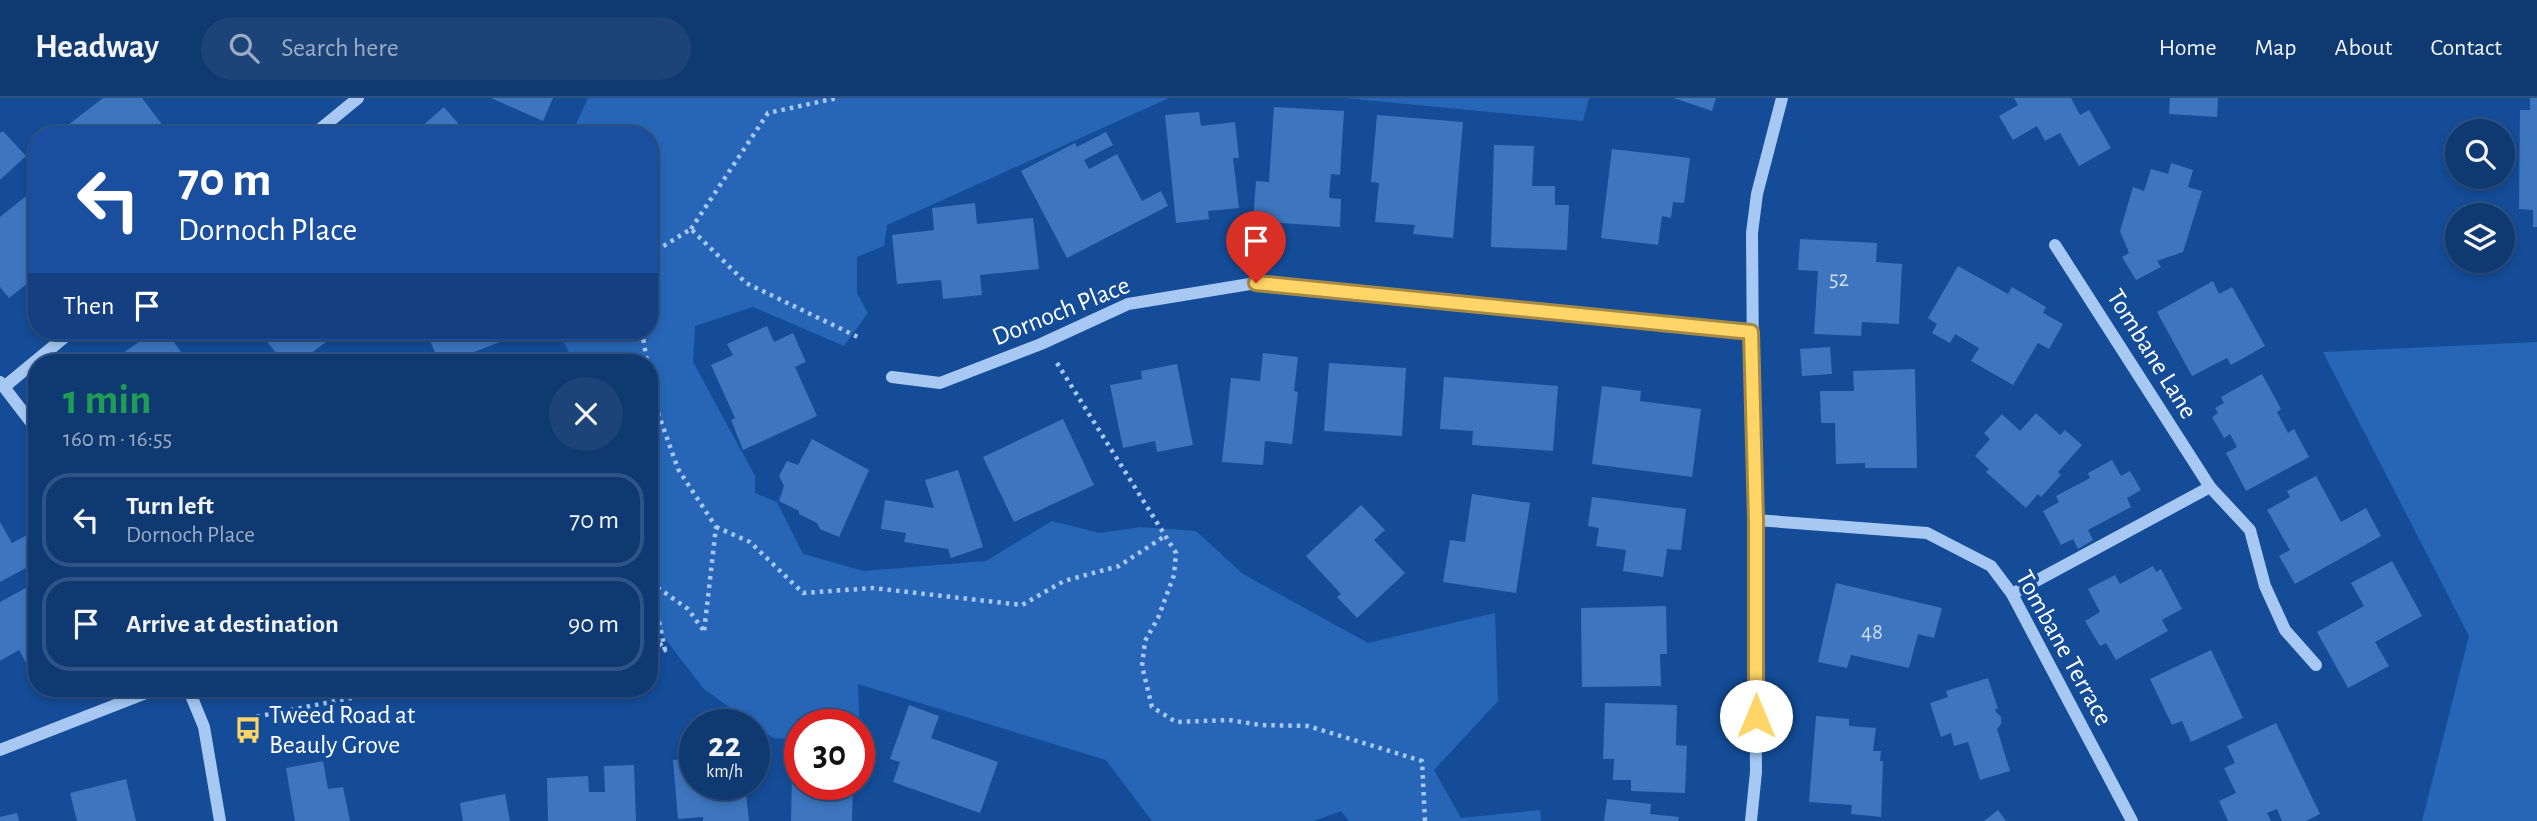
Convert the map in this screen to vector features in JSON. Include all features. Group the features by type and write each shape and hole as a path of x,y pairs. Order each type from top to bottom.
{"street":[{"path":"324,126 358,98"},
{"path":"1751,821 1756,772 1752,233 1757,194 1782,98"},
{"name":"Tombane Lane","path":"2056,245 2210,487 2250,530 2265,586 2285,630 2316,665"},
{"name":"Dornoch Place","path":"892,377 940,383 1041,344 1128,304 1256,283 1751,332"},
{"path":"42,354 60,340"},
{"path":"28,365 2,385 28,418"},
{"path":"2012,594 2210,487"},
{"name":"Tombane Terrace","path":"1756,520 1927,533 1991,566 2012,594 2132,821"},
{"path":"0,750 136,697"},
{"path":"192,697 204,727 220,821"}],"path":[{"path":"658,249 691,229 768,113 837,98"},
{"path":"691,229 746,283 860,338"},
{"path":"1057,363 1176,553 1174,575 1158,618 1145,641 1142,666 1152,707 1176,722 1230,720 1308,726 1422,761 1425,821"},
{"path":"658,413 678,469 716,527 750,542 803,593 873,588 1022,605 1064,581 1119,566 1165,536"},
{"path":"658,588 688,609 704,632 716,527"},
{"path":"658,616 665,650 658,641"},
{"path":"240,720 356,697"}],"shaded area":[{"path":"588,98 1169,98 887,225 884,246 857,257 857,293 868,313 844,346 753,307 695,326 693,362 755,476 755,493 777,502 803,554 864,571 986,561 1052,521 1100,533 1141,527 1196,531 1243,574 1368,643 1495,613 1498,701 1434,770 1461,818 1540,810 1541,821 1349,821 1341,811 1314,821 1152,821 1106,760 858,684 859,709 784,709 784,739 770,736 770,709 732,709 704,689 658,630 658,354 570,354 563,340 658,340 658,126 575,126"},
{"path":"1345,98 1589,98 1583,121"},
{"path":"2537,342 2537,821 2422,821 2469,636 2323,352"}],"building":[{"path":"103,98 142,98 163,126 67,126"},
{"path":"491,98 553,98 543,121"},
{"path":"1674,98 1716,98 1712,111"},
{"path":"2014,98 2071,98 2080,115 2089,110 2111,148 2079,166 2060,133 2045,141 2037,126 2013,140 1999,116 2018,105"},
{"path":"2170,98 2218,98 2217,117 2169,114"},
{"path":"2530,98 2537,98 2537,227 2533,227 2533,210 2519,209 2520,110 2530,110"},
{"path":"444,107 460,126 422,126"},
{"path":"1274,107 1344,111 1340,175 1331,174 1329,198 1341,199 1340,227 1253,221 1256,181 1269,182"},
{"path":"1199,112 1201,126 1235,122 1239,158 1233,158 1239,208 1208,211 1209,219 1176,223 1165,115"},
{"path":"1377,115 1463,122 1453,238 1413,234 1415,225 1375,222 1379,183 1371,182"},
{"path":"3,131 26,156 0,180 0,133"},
{"path":"1106,132 1113,145 1084,160 1089,169 1117,154 1142,201 1161,191 1168,206 1067,258 1021,171 1075,143 1077,147"},
{"path":"1494,145 1534,146 1532,186 1555,186 1555,205 1569,205 1567,250 1491,247"},
{"path":"1612,149 1690,158 1684,203 1673,202 1671,218 1662,216 1658,245 1601,238"},
{"path":"2171,163 2193,170 2188,187 2202,191 2183,252 2157,261 2161,267 2136,280 2122,257 2129,253 2120,231 2133,187 2144,191 2151,169 2168,174"},
{"path":"28,195 28,283 9,298 0,287 0,217"},
{"path":"975,203 977,224 1033,218 1039,269 980,275 982,295 943,299 941,280 897,284 892,235 934,230 932,208"},
{"path":"1800,239 1877,243 1876,262 1902,264 1899,324 1862,322 1861,336 1814,334 1818,271 1798,270"},
{"path":"1958,266 2008,294 2012,287 2046,307 2043,313 2063,324 2049,349 2038,343 2013,385 1971,361 1979,348 1955,334 1950,343 1932,333 1937,324 1928,318"},
{"path":"2213,281 2219,294 2232,287 2265,346 2231,365 2227,358 2192,376 2157,312"},
{"path":"767,326 774,342 793,333 806,362 795,367 817,416 743,450 731,420 735,418 711,365 733,355 727,344"},
{"path":"142,340 172,340 182,354 121,354"},
{"path":"266,340 329,340 310,354 277,354"},
{"path":"430,340 505,340 469,354 436,354"},
{"path":"1830,347 1832,374 1802,376 1800,349"},
{"path":"1263,353 1298,357 1294,391 1298,392 1292,444 1265,441 1263,465 1222,462 1231,378 1260,381"},
{"path":"1329,363 1406,368 1402,436 1324,431"},
{"path":"1177,364 1193,445 1157,452 1155,441 1123,448 1110,385 1142,379 1141,371"},
{"path":"1915,369 1917,468 1865,468 1865,463 1836,464 1835,423 1821,423 1820,391 1854,391 1853,371"},
{"path":"2262,374 2281,409 2277,412 2288,433 2294,429 2309,457 2246,491 2226,453 2237,447 2230,434 2224,438 2212,417 2218,413 2215,408 2224,403 2221,397"},
{"path":"1444,377 1558,386 1553,451 1472,445 1473,431 1440,429"},
{"path":"1602,386 1641,391 1640,401 1701,409 1692,477 1592,464"},
{"path":"2036,413 2060,435 2065,430 2082,445 2058,472 2061,475 2041,497 2038,494 2026,508 1986,472 1989,469 1975,456 1990,439 1984,433 2002,414 2020,431"},
{"path":"1063,419 1094,485 1014,522 983,457"},
{"path":"812,439 869,470 839,537 820,529 817,523 779,501 784,486 779,476 787,461 798,465"},
{"path":"2112,460 2121,476 2130,471 2141,490 2127,498 2131,507 2088,530 2093,540 2078,549 2073,539 2061,545 2043,511 2059,502 2056,496 2090,478 2088,473"},
{"path":"958,470 983,547 951,558 948,549 904,542 906,533 881,529 885,500 934,508 925,480"},
{"path":"2316,476 2341,522 2366,508 2381,536 2295,584 2279,556 2290,550 2267,510 2290,497 2287,491"},
{"path":"1472,494 1530,503 1516,593 1443,582 1450,540 1465,542"},
{"path":"1592,497 1686,509 1681,550 1667,549 1663,577 1623,571 1626,550 1596,546 1599,528 1588,526"},
{"path":"1361,505 1385,530 1374,540 1405,573 1357,618 1337,597 1341,594 1306,556"},
{"path":"0,522 12,543 27,535 28,567 0,582"},
{"path":"2392,561 2422,616 2375,642 2389,666 2348,688 2317,632 2364,606 2351,583"},
{"path":"2153,566 2156,572 2161,569 2182,609 2162,620 2168,631 2116,660 2106,643 2100,646 2085,621 2100,612 2088,589 2115,575 2120,584"},
{"path":"1836,583 1942,608 1934,638 1918,634 1909,668 1851,655 1847,668 1818,662"},
{"path":"28,587 28,667 19,650 0,661 0,602"},
{"path":"1666,606 1667,654 1660,654 1661,686 1582,687 1581,608"},
{"path":"2211,650 2243,718 2191,742 2182,721 2172,725 2150,679"},
{"path":"1988,678 1998,709 1995,709 1996,712 2001,717 2001,724 1997,729 2010,771 1980,780 1968,742 1954,746 1951,733 1941,737 1930,703 1948,697 1946,691"},
{"path":"1605,703 1677,705 1676,745 1687,746 1685,793 1631,791 1631,780 1613,780 1614,759 1603,759"},
{"path":"909,705 939,716 931,738 998,762 980,813 893,782 900,762 890,759"},
{"path":"1816,716 1849,719 1849,726 1876,728 1873,751 1881,751 1880,761 1883,761 1881,817 1851,814 1852,805 1809,802"},
{"path":"2276,723 2320,814 2306,821 2282,821 2277,809 2267,813 2271,821 2228,821 2219,801 2236,793 2224,768 2235,763 2227,746"},
{"path":"679,759 679,800 747,800 749,821 703,821 703,817 678,819 673,760"},
{"path":"323,761 328,789 343,787 350,821 295,821 286,768"},
{"path":"634,765 636,821 548,821 547,778 588,776 589,792 605,792 604,766"},
{"path":"126,779 136,821 77,821 70,793"},
{"path":"505,794 510,821 463,821 460,803"},
{"path":"1607,799 1651,804 1650,814 1679,817 1678,821 1604,821"},
{"path":"791,800 853,800 852,821 791,821"},
{"path":"1998,810 2006,821 1984,821"},
{"path":"17,813 19,821 0,821 0,817"}],"place":[{"name":"Tweed Road at Beauly Grove","path":"248,730"}],"route":[{"path":"1256,283 1751,332 1756,520 1756,716"}]}
